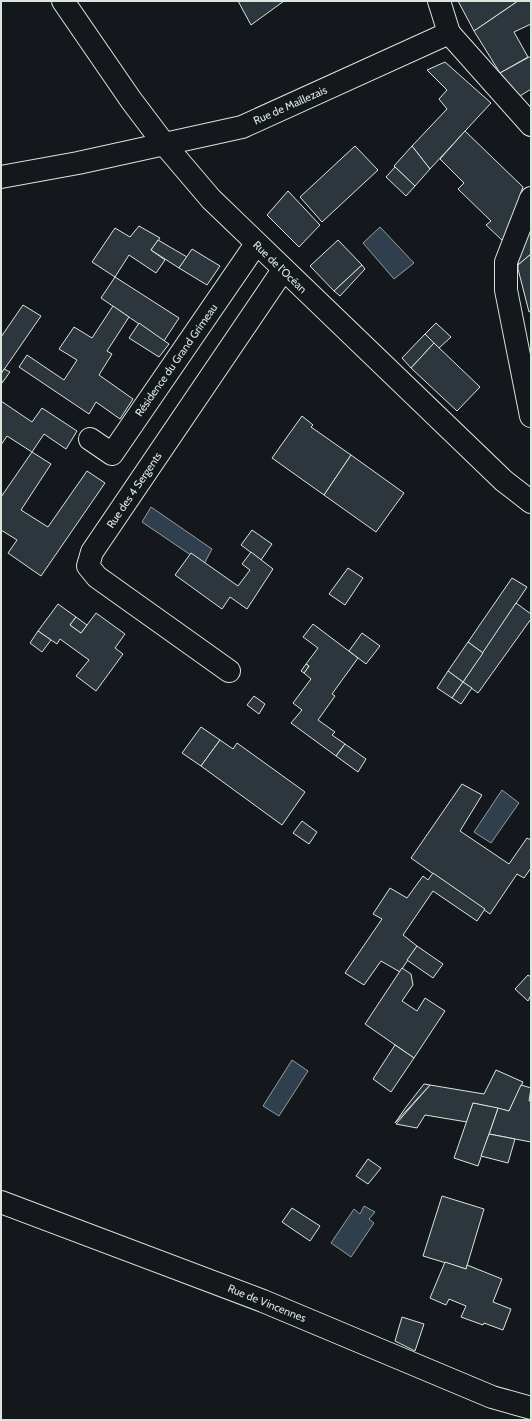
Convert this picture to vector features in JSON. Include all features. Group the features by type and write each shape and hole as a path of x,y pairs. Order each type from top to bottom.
{"street":[{"name":"Rue de l'Océan","path":"63,1 131,100 165,145 211,199 283,270 504,481 531,502"},
{"path":"440,1 449,33 531,125"},
{"name":"Rue de Maillezais","path":"1,177 165,145 242,127 449,33"},
{"path":"531,198 506,262 506,290 531,416"},
{"name":"Résidence du Grand Grimeau","path":"90,439 112,454 256,244"},
{"name":"Rue des 4 Sergents","path":"229,672 97,577 88,566 92,552 283,270"},
{"name":"Rue de Vincennes","path":"1,1202 263,1301 492,1397 531,1408"}],"water":[{"path":"380,227 414,263 394,279 363,243"},
{"path":"151,507 212,549 204,564 142,522"},
{"path":"502,790 519,803 491,843 474,832"},
{"path":"292,1060 308,1071 279,1116 263,1106"},
{"path":"364,1206 375,1212 369,1219 374,1223 351,1257 331,1243 354,1209 360,1214"}],"building":[{"path":"238,1 284,1 251,25"},
{"path":"458,1 518,1 474,31"},
{"path":"518,1 531,1 531,24 514,32 528,57 500,73 474,31"},
{"path":"531,56 531,89 520,96 500,73"},
{"path":"445,62 491,103 430,169 412,146 447,109 439,99 447,90 427,70"},
{"path":"465,131 523,187 504,242 486,225 491,221 458,189 464,183 440,159"},
{"path":"355,146 378,170 322,222 300,197"},
{"path":"412,146 430,169 415,186 394,166"},
{"path":"395,167 415,186 406,196 386,177"},
{"path":"288,191 320,225 299,247 267,215"},
{"path":"531,222 531,254 518,265 519,257"},
{"path":"139,226 160,238 151,250 165,260 156,273 129,255 115,277 92,262 115,228 130,237"},
{"path":"158,240 187,257 179,268 151,250"},
{"path":"338,240 362,265 334,291 310,266"},
{"path":"192,249 220,266 207,285 179,268"},
{"path":"531,254 531,311 529,312 518,265"},
{"path":"362,265 365,269 340,296 334,291"},
{"path":"115,277 179,318 164,341 101,298"},
{"path":"23,305 41,316 1,374 1,337"},
{"path":"113,306 129,317 107,351 112,354 99,375 133,399 120,419 96,402 89,414 19,367 27,355 64,380 77,360 59,349 74,327 92,338"},
{"path":"139,323 169,344 159,357 129,338"},
{"path":"436,323 451,337 439,348 425,334"},
{"path":"425,334 434,343 411,368 402,358"},
{"path":"434,343 480,387 457,411 411,368"},
{"path":"4,369 10,372 2,383 1,374"},
{"path":"1,401 32,422 42,408 77,431 66,449 44,434 32,452 7,436 1,445"},
{"path":"302,416 313,425 311,427 351,455 324,495 272,458"},
{"path":"32,452 51,464 21,510 48,527 87,471 105,483 41,576 8,553 17,540 1,530 1,497"},
{"path":"351,455 404,493 376,532 324,495"},
{"path":"252,530 272,544 261,560 241,545"},
{"path":"251,552 273,569 247,609 230,597 222,609 175,575 191,553 238,586 250,570 242,564"},
{"path":"348,568 363,578 345,605 329,594"},
{"path":"512,578 527,587 483,653 468,642"},
{"path":"516,603 531,614 531,619 478,693 463,682"},
{"path":"58,604 76,617 70,625 81,633 96,613 125,634 115,648 123,654 96,691 76,676 89,660 60,639 57,644 38,631"},
{"path":"76,617 87,625 81,633 70,625"},
{"path":"313,624 358,658 332,694 335,696 318,720 335,732 332,735 345,744 336,756 291,723 302,710 293,703 311,679 304,673 309,666 306,664 318,648 303,637"},
{"path":"38,631 51,640 42,652 30,643"},
{"path":"362,633 380,646 366,664 349,651"},
{"path":"468,642 483,653 463,682 448,671"},
{"path":"306,664 309,666 304,673 301,671"},
{"path":"448,671 463,682 452,698 437,688"},
{"path":"463,682 472,688 461,704 452,698"},
{"path":"254,696 265,704 259,714 247,705"},
{"path":"201,727 220,740 201,766 182,753"},
{"path":"220,740 233,749 237,743 305,792 282,825 201,766"},
{"path":"345,744 366,759 358,772 336,756"},
{"path":"462,784 482,795 460,831 509,864 527,838 531,840 531,868 524,878 517,874 490,914 411,858"},
{"path":"302,821 317,832 309,844 293,833"},
{"path":"433,873 485,909 477,921 433,891 403,935 417,946 400,972 381,961 364,985 345,973 382,919 373,914 390,888 407,898 423,876 428,880"},
{"path":"417,946 443,964 433,978 407,960"},
{"path":"402,968 411,974 413,985 402,1001 417,1011 425,998 445,1011 414,1058 365,1024"},
{"path":"528,975 531,977 531,995 528,1001 515,989"},
{"path":"395,1045 414,1058 391,1092 373,1079"},
{"path":"496,1070 523,1082 509,1111 473,1103 467,1122 425,1115 417,1128 396,1124 430,1085 484,1094"},
{"path":"424,1084 430,1085 395,1123 406,1107"},
{"path":"521,1085 531,1088 529,1101 531,1101 531,1142 489,1134 498,1108 509,1111"},
{"path":"473,1103 498,1108 478,1166 454,1158"},
{"path":"489,1134 515,1139 508,1163 481,1156"},
{"path":"368,1159 381,1168 368,1184 356,1176"},
{"path":"442,1196 484,1209 466,1269 423,1256"},
{"path":"292,1208 320,1226 310,1241 282,1222"},
{"path":"445,1262 466,1269 467,1265 502,1279 493,1302 511,1309 503,1330 461,1317 466,1306 449,1299 446,1305 430,1298"},
{"path":"402,1317 424,1324 415,1351 395,1341"}]}
